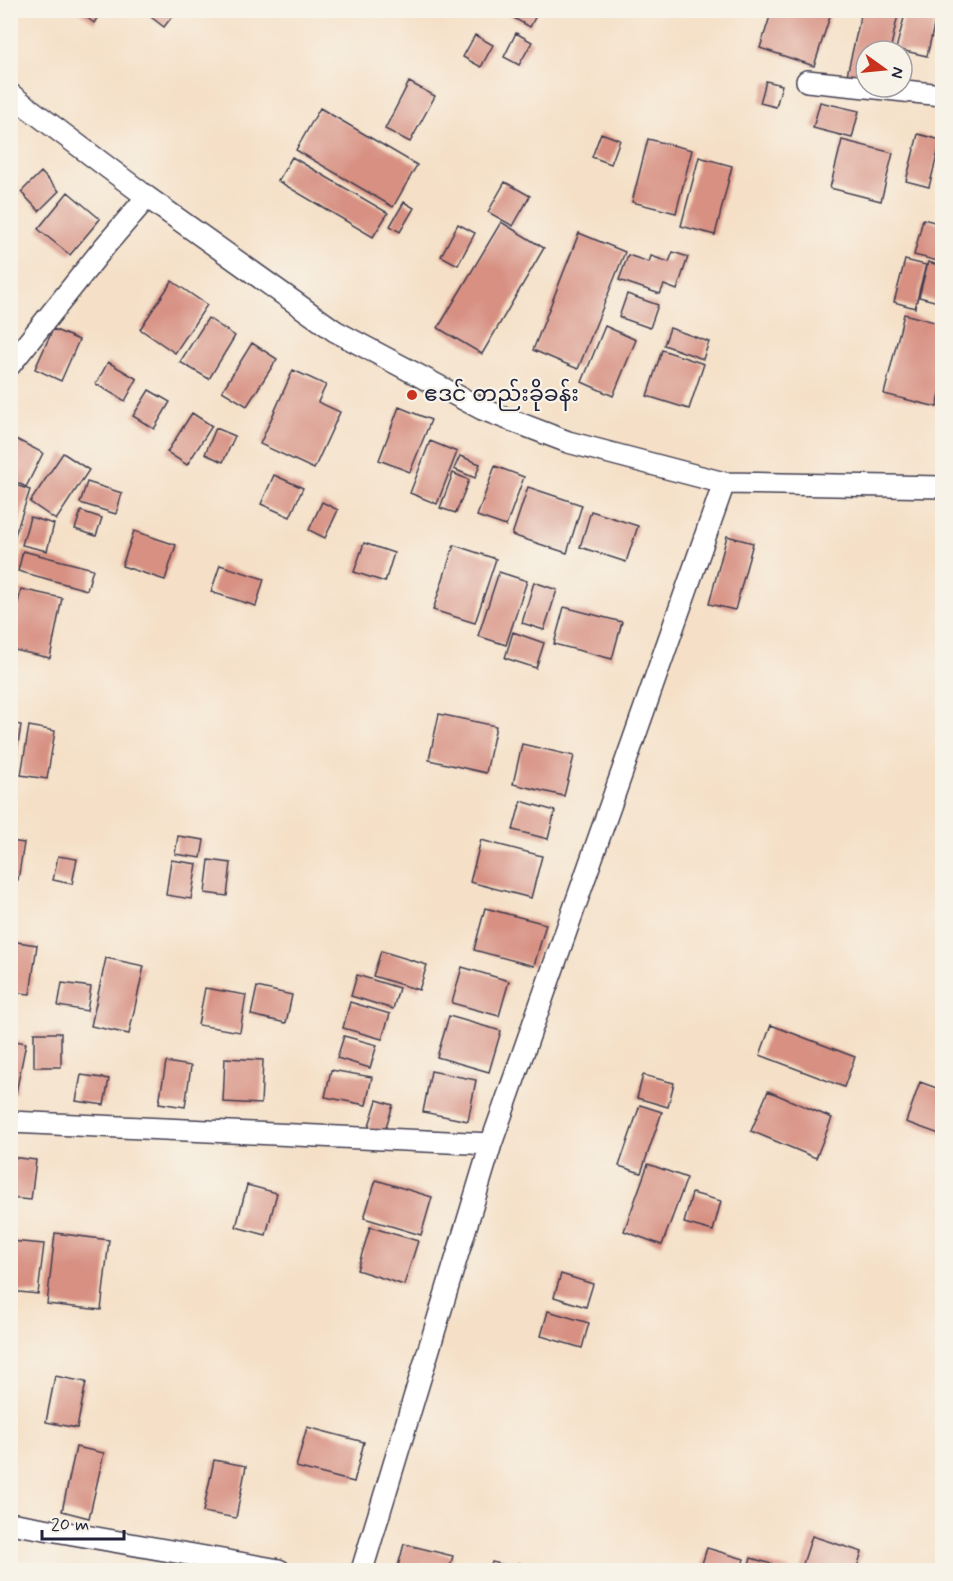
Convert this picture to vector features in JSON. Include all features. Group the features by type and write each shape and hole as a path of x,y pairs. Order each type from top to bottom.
{"street":[{"path":"807,81 854,86"},
{"path":"914,92 942,95"},
{"path":"10,94 147,197 335,331 482,409 568,442 724,483 942,487"},
{"path":"10,365 147,197"},
{"path":"362,1570 491,1144 724,483"},
{"path":"10,1122 491,1144"},
{"path":"10,1523 279,1570"}],"building":[{"path":"10,10 20,10 10,24"},
{"path":"77,10 102,10 94,23"},
{"path":"142,10 177,10 164,27"},
{"path":"513,10 539,10 530,27 510,16"},
{"path":"772,10 832,10 814,66 760,48"},
{"path":"862,10 899,10 893,39 855,39"},
{"path":"906,10 936,17 927,56 914,53 914,39 899,39"},
{"path":"516,33 532,42 519,65 504,57"},
{"path":"475,35 493,45 481,67 463,57"},
{"path":"854,45 854,76 847,75"},
{"path":"766,81 782,85 776,107 760,103"},
{"path":"409,82 435,96 410,142 385,129"},
{"path":"820,102 859,111 852,138 813,128"},
{"path":"320,108 417,165 393,207 296,150"},
{"path":"601,133 620,140 611,164 592,157"},
{"path":"918,134 941,140 929,187 906,181"},
{"path":"648,139 692,150 676,213 632,202"},
{"path":"842,140 893,153 881,201 830,188"},
{"path":"292,157 388,213 373,237 278,181"},
{"path":"699,157 732,166 715,235 681,226"},
{"path":"41,172 59,191 39,211 21,192"},
{"path":"505,182 530,196 513,226 488,212"},
{"path":"68,192 100,219 70,255 38,229"},
{"path":"404,202 414,208 400,232 390,226"},
{"path":"923,219 942,224 942,262 914,255"},
{"path":"501,222 544,248 482,354 438,328"},
{"path":"458,224 475,233 458,265 441,256"},
{"path":"579,233 625,252 578,369 533,350"},
{"path":"673,252 688,257 677,290 664,285 660,294 619,280 628,255 649,262 651,256 669,262"},
{"path":"905,260 926,265 915,308 894,302"},
{"path":"928,262 942,266 942,303 919,297"},
{"path":"172,281 207,305 175,353 140,329"},
{"path":"627,294 658,305 650,328 619,317"},
{"path":"904,314 942,324 942,385 937,407 884,394"},
{"path":"208,318 235,336 209,379 180,362"},
{"path":"605,326 636,340 613,396 582,382"},
{"path":"670,328 709,342 703,359 664,345"},
{"path":"53,329 79,340 61,381 35,369"},
{"path":"252,343 277,359 247,406 222,391"},
{"path":"662,350 704,364 689,409 647,396"},
{"path":"108,362 137,379 125,401 96,384"},
{"path":"293,370 326,385 318,402 340,412 314,469 260,444"},
{"path":"149,390 170,402 154,429 133,416"},
{"path":"399,407 431,420 410,472 379,460"},
{"path":"192,413 212,426 187,465 167,452"},
{"path":"216,428 235,436 223,462 205,454"},
{"path":"10,436 43,453 26,487 10,479"},
{"path":"430,441 457,452 437,504 410,493"},
{"path":"63,453 89,470 56,520 30,502"},
{"path":"460,456 480,464 475,478 454,469"},
{"path":"495,466 524,477 506,526 477,516"},
{"path":"453,473 469,480 456,513 440,508"},
{"path":"274,475 303,488 290,517 261,504"},
{"path":"87,482 122,493 116,514 80,503"},
{"path":"10,483 30,490 11,547 10,547"},
{"path":"528,487 582,505 567,553 512,535"},
{"path":"322,502 338,510 325,538 309,530"},
{"path":"81,511 102,518 96,536 75,529"},
{"path":"591,511 638,526 626,562 580,547"},
{"path":"30,517 54,524 47,551 22,545"},
{"path":"134,531 176,545 165,580 122,566"},
{"path":"727,536 753,543 735,610 709,604"},
{"path":"364,543 394,553 385,582 354,572"},
{"path":"454,545 496,559 475,623 433,610"},
{"path":"23,551 93,569 87,590 18,571"},
{"path":"220,565 264,579 256,606 211,592"},
{"path":"499,572 527,581 506,645 478,636"},
{"path":"534,582 557,590 544,630 522,623"},
{"path":"21,589 62,598 50,658 10,649"},
{"path":"564,607 622,622 612,659 554,644"},
{"path":"513,632 544,643 536,668 505,658"},
{"path":"439,714 496,726 486,773 429,760"},
{"path":"10,723 21,725 12,783 10,783"},
{"path":"29,726 55,731 47,779 21,775"},
{"path":"522,744 574,756 564,796 513,784"},
{"path":"521,801 555,811 548,839 513,830"},
{"path":"178,836 204,840 201,858 175,854"},
{"path":"481,840 542,856 531,898 470,882"},
{"path":"10,841 24,843 18,880 10,879"},
{"path":"58,856 77,859 72,884 53,880"},
{"path":"171,860 197,864 191,899 166,895"},
{"path":"209,860 231,863 227,896 205,893"},
{"path":"485,908 546,924 534,966 474,950"},
{"path":"10,941 37,945 30,994 10,992"},
{"path":"381,951 427,965 419,990 373,976"},
{"path":"106,958 144,966 129,1034 91,1026"},
{"path":"462,967 509,981 499,1016 452,1003"},
{"path":"357,975 399,988 393,1009 351,996"},
{"path":"62,983 91,987 87,1011 58,1006"},
{"path":"257,987 292,995 286,1023 251,1015"},
{"path":"205,988 246,995 240,1032 198,1025"},
{"path":"350,1002 390,1014 382,1039 343,1028"},
{"path":"449,1016 501,1031 489,1072 437,1057"},
{"path":"771,1025 855,1057 844,1087 760,1055"},
{"path":"34,1033 61,1033 61,1067 34,1067"},
{"path":"344,1036 377,1045 370,1068 337,1058"},
{"path":"10,1040 26,1043 16,1093 10,1092"},
{"path":"225,1058 263,1060 261,1104 223,1102"},
{"path":"166,1062 191,1066 185,1107 159,1103"},
{"path":"331,1070 372,1077 366,1105 325,1097"},
{"path":"431,1071 476,1080 468,1121 423,1112"},
{"path":"81,1075 109,1079 104,1105 76,1101"},
{"path":"643,1075 674,1083 668,1107 637,1098"},
{"path":"920,1082 942,1090 942,1135 906,1122"},
{"path":"768,1091 832,1118 816,1158 751,1131"},
{"path":"377,1100 393,1105 384,1133 368,1129"},
{"path":"640,1105 662,1112 641,1173 619,1166"},
{"path":"10,1157 36,1160 31,1200 10,1198"},
{"path":"648,1164 687,1178 662,1245 624,1231"},
{"path":"376,1180 432,1197 421,1235 364,1218"},
{"path":"247,1185 277,1193 266,1235 236,1227"},
{"path":"692,1193 721,1201 713,1231 684,1223"},
{"path":"370,1227 418,1241 404,1285 357,1270"},
{"path":"55,1233 109,1240 101,1310 47,1304"},
{"path":"10,1241 44,1244 38,1294 10,1291"},
{"path":"561,1274 593,1284 586,1307 554,1297"},
{"path":"548,1311 589,1323 582,1348 541,1336"},
{"path":"55,1376 86,1382 77,1428 46,1422"},
{"path":"307,1427 364,1442 354,1482 296,1467"},
{"path":"76,1447 104,1453 89,1518 62,1511"},
{"path":"214,1460 246,1466 236,1518 203,1512"},
{"path":"812,1536 862,1552 856,1570 801,1570"},
{"path":"404,1544 453,1556 449,1570 397,1570"},
{"path":"707,1548 744,1559 741,1570 700,1570"},
{"path":"751,1558 792,1570 747,1570"},
{"path":"492,1562 510,1566 509,1570 490,1570"},
{"path":"519,1563 543,1570 517,1570"}],"place":[{"name":"ဧဒင် တည်းခိုခန်း","path":"412,395"}]}
